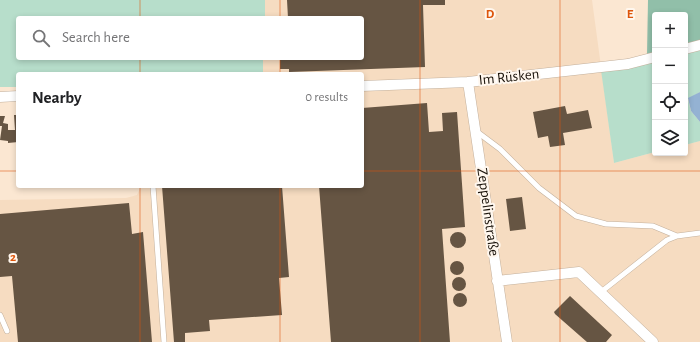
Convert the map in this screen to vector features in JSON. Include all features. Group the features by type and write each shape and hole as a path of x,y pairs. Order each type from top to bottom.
{"street":[{"path":"688,48 700,45"},
{"name":"Im Rüsken","path":"364,86 468,82 628,64 652,58"},
{"name":"Zeppelinstraße","path":"468,82 507,342"},
{"path":"0,96 16,96"},
{"path":"497,281 578,272 653,342"}],"lane":[{"path":"476,131 500,149 539,188 576,216 606,224 653,226 677,236"},
{"path":"153,188 164,342"},
{"path":"601,292 667,240 677,236 700,234"},
{"path":"0,315 7,331"}],"shaded area":[{"path":"265,0 592,0 614,163 652,153 652,156 688,156 688,144 700,141 700,342 0,342 0,200 126,198 137,195 140,188 364,188 364,72 263,72 263,60 364,60 364,16 265,16"}],"green space":[{"path":"0,0 265,0 265,16 16,16 16,60 263,60 263,72 16,72 16,87 0,87"},
{"path":"648,0 700,0 700,41 688,44 688,12 652,12 652,54 647,55"},
{"path":"700,41 700,92 688,99 688,48 688,44"},
{"path":"652,54 652,153 614,163 600,63 627,60"},
{"path":"688,99 691,111 700,122 700,141 688,144"}],"water":[{"path":"700,92 700,122 691,111 688,98"}],"building":[{"path":"287,0 445,0 445,5 423,5 425,67 289,72 289,69 280,69 280,60 364,60 364,16 288,16"},
{"path":"427,103 429,132 443,131 442,113 457,112 465,227 442,229 450,342 331,342 319,188 364,188 364,108"},
{"path":"565,106 567,114 588,110 592,128 563,133 565,145 550,147 548,136 538,138 533,112"},
{"path":"14,115 16,115 16,142 8,143 8,141 0,140 2,126 0,126 0,116 5,116 3,123 8,124 8,130 15,130"},
{"path":"162,188 282,188 289,277 279,278 282,315 209,320 210,331 185,333 185,342 174,342"},
{"path":"522,197 526,229 510,231 506,199"},
{"path":"129,203 132,234 143,232 152,342 18,342 12,276 0,277 0,214"},
{"path":"455,232 461,232 466,237 464,246 461,248 455,248 450,243 450,237"},
{"path":"454,261 460,261 464,265 464,271 460,275 454,275 450,271 450,265"},
{"path":"456,277 462,277 466,281 466,287 462,291 456,291 452,287 452,281"},
{"path":"457,293 463,293 467,297 467,303 463,307 457,307 453,303 453,297"},
{"path":"570,296 612,335 606,342 587,342 555,314 554,312"}]}
